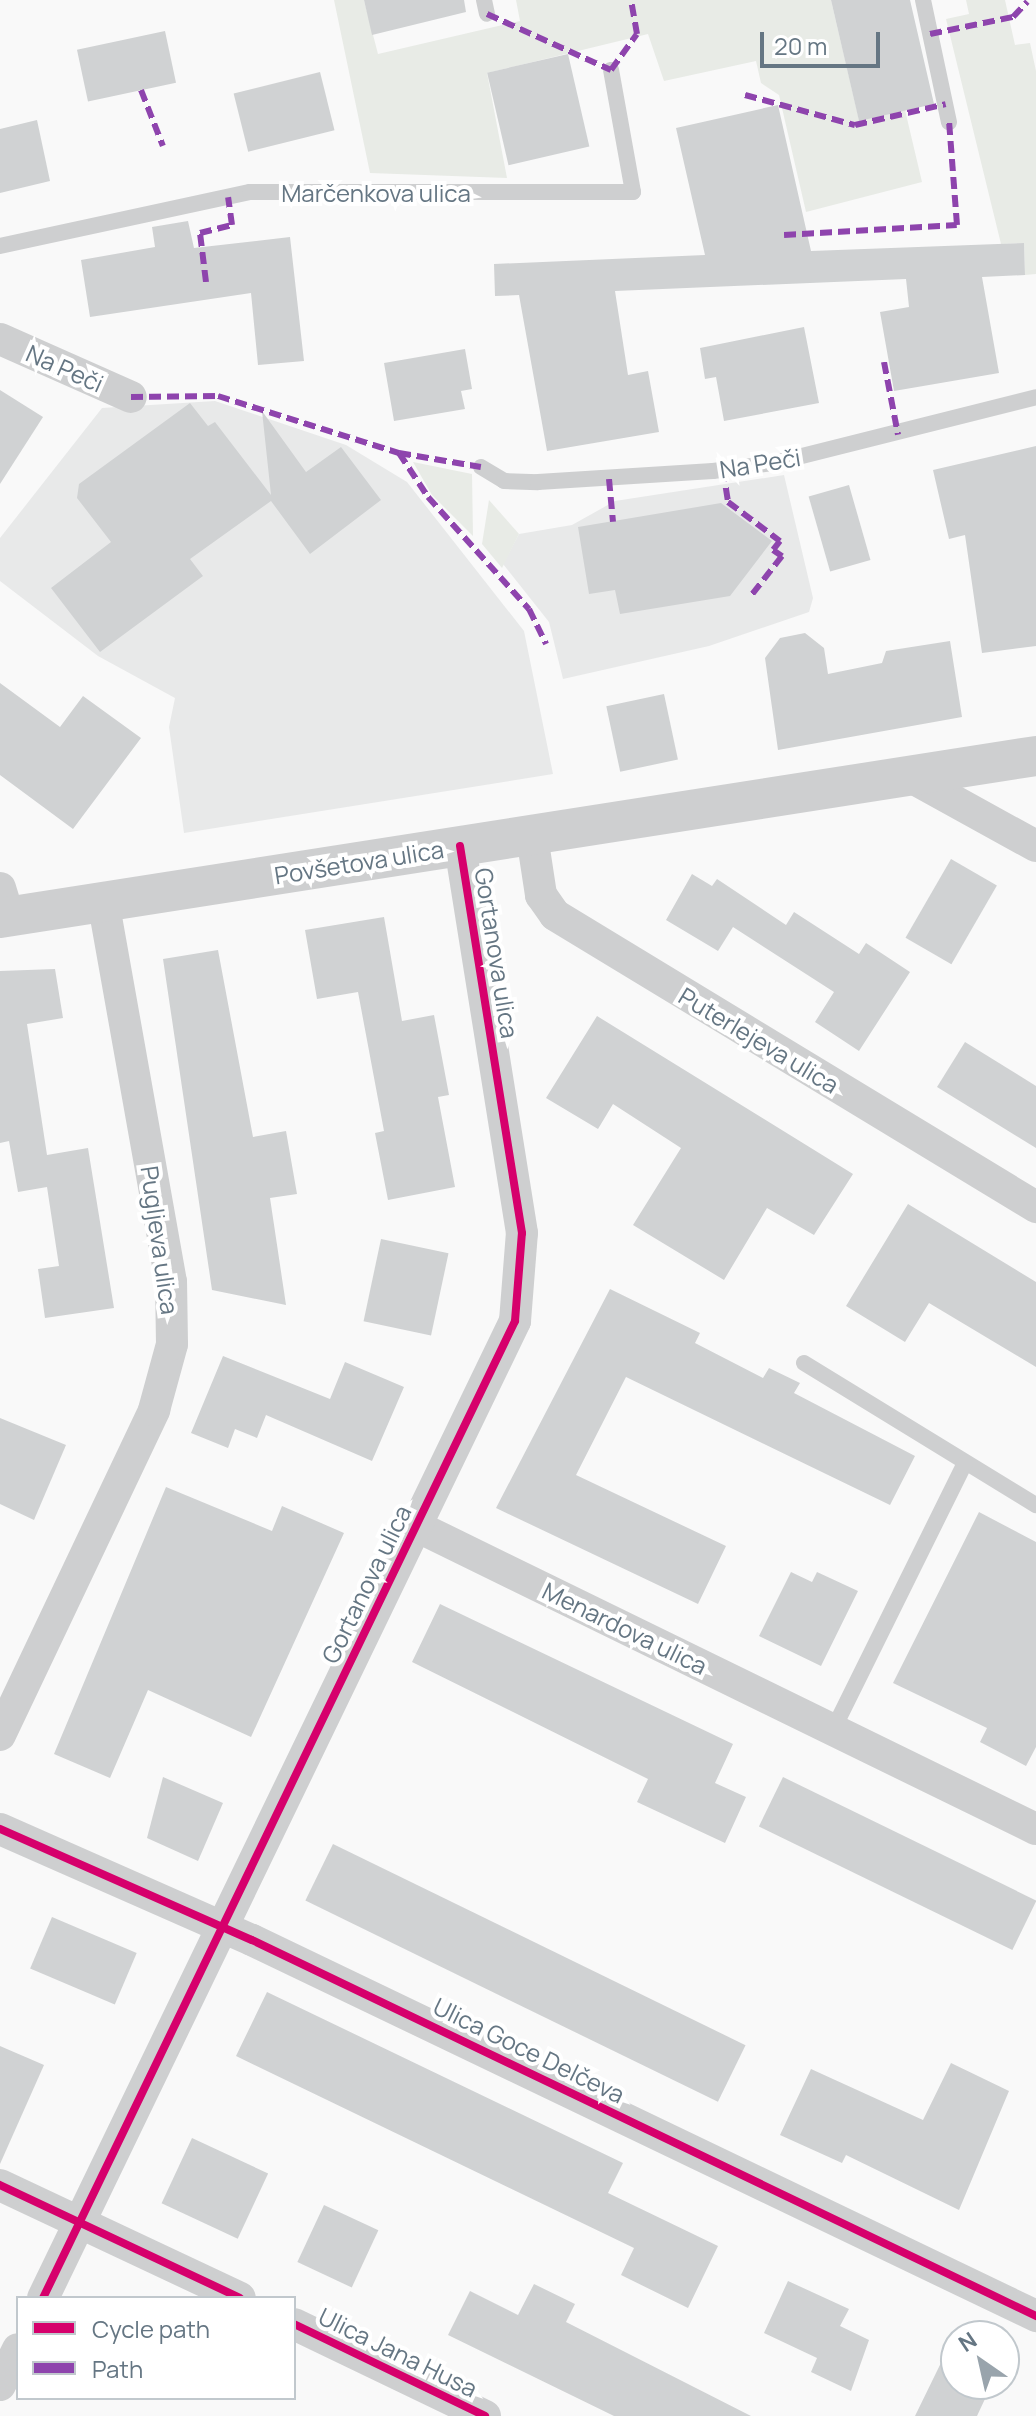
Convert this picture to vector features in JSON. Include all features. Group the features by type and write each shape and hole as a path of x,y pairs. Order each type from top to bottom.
{"street":[{"name":"Na Peči","path":"0,339 131,397"},
{"name":"Povšetova ulica","path":"3,908 103,902 1036,756"},
{"path":"909,776 1036,846"},
{"name":"Puterlejeva ulica","path":"532,836 541,895 555,915 1036,1207"},
{"name":"Gortanova ulica","path":"44,2296 515,1321 523,1284 522,1233 460,846"},
{"name":"Pugljeva ulica","path":"0,1735 154,1410 172,1344 171,1282 103,902"},
{"name":"Menardova ulica","path":"416,1526 1036,1829"},
{"name":"Ulica Goce Delčeva","path":"0,1829 223,1926 1036,2316"},
{"path":"0,2185 236,2296"},
{"name":"Ulica Jana Husa","path":"296,2325 485,2416"},
{"path":"0,2385 16,2353"}],"lane":[{"path":"923,0 949,122"},
{"name":"Marčenkova ulica","path":"0,246 250,192 633,192 611,70"},
{"name":"Na Peči","path":"481,467 504,481 538,482 713,471 774,463 1036,397"},
{"path":"804,1363 1036,1505"},
{"path":"833,1730 965,1463"}],"shaded area":[{"path":"334,0 364,0 378,54 520,21 516,0 831,0 859,120 905,110 922,182 806,212 779,95 761,83 756,61 664,81 648,34 487,73 507,178 370,173"},
{"path":"966,0 1005,0 1015,45 1030,43 1036,71 1036,274 1025,275 1024,243 1001,244 946,19 969,14"},
{"path":"215,401 346,445 407,482 524,631 553,774 184,833 169,727 175,698 98,656 0,581 0,538 102,408"},
{"path":"413,462 472,474 473,536 432,495"},
{"path":"784,475 813,598 809,612 709,646 563,679 549,622 503,564 519,534 572,525 615,501"},
{"path":"489,500 519,534 502,568 482,544"}],"building":[{"path":"364,0 464,0 466,12 372,35"},
{"path":"831,0 910,0 934,104 859,121"},
{"path":"165,31 176,83 88,102 77,50"},
{"path":"568,54 589,147 508,165 487,73"},
{"path":"320,72 335,130 248,152 234,94"},
{"path":"778,105 811,251 1024,243 1025,275 982,277 999,373 894,391 880,312 909,307 906,279 615,291 628,375 648,371 659,432 547,451 519,295 495,296 494,264 705,255 676,128"},
{"path":"37,120 50,181 0,193 0,129"},
{"path":"188,221 194,248 290,237 304,361 258,365 251,293 90,317 81,260 155,247 152,227"},
{"path":"804,327 819,403 724,421 716,377 705,379 700,348"},
{"path":"465,349 472,389 461,391 465,409 394,421 384,363"},
{"path":"0,390 43,417 0,484"},
{"path":"190,403 208,426 215,422 271,495 262,411 306,472 341,447 381,500 310,554 271,501 190,559 203,576 100,652 51,588 111,542 77,498 79,484"},
{"path":"1036,446 1036,646 982,653 965,535 949,539 933,470"},
{"path":"849,485 870,560 830,572 809,497"},
{"path":"721,503 772,541 730,596 620,614 615,590 589,594 578,527"},
{"path":"805,633 824,648 828,674 882,663 886,651 950,641 962,717 778,750 765,658 780,638"},
{"path":"0,683 60,727 83,696 141,738 73,829 0,775"},
{"path":"664,694 678,760 620,772 606,706"},
{"path":"951,859 997,886 951,964 906,938"},
{"path":"692,874 712,886 717,879 786,925 794,912 859,954 866,943 910,972 859,1051 815,1022 834,992 733,927 718,951 666,920"},
{"path":"384,917 402,1021 434,1015 449,1095 438,1097 455,1187 388,1200 375,1133 384,1131 358,992 317,999 305,930"},
{"path":"218,950 253,1137 286,1131 297,1194 270,1198 286,1305 212,1290 163,959"},
{"path":"55,969 63,1018 27,1024 47,1155 88,1148 114,1308 45,1318 38,1269 59,1266 47,1187 18,1192 9,1141 0,1143 0,971"},
{"path":"597,1016 853,1174 814,1235 767,1208 724,1280 633,1225 681,1148 613,1104 598,1129 546,1098"},
{"path":"965,1042 1036,1086 1036,1148 937,1087"},
{"path":"908,1204 1036,1282 1036,1367 929,1303 905,1342 846,1306"},
{"path":"381,1239 448,1253 431,1336 364,1321"},
{"path":"610,1289 700,1333 695,1343 763,1378 769,1368 800,1383 794,1393 915,1456 890,1505 626,1377 576,1475 726,1546 698,1604 496,1508"},
{"path":"223,1356 330,1399 345,1362 404,1387 372,1461 266,1415 257,1438 235,1429 228,1448 191,1433"},
{"path":"0,1418 66,1445 34,1520 0,1504"},
{"path":"166,1487 272,1531 282,1506 344,1533 251,1737 148,1690 110,1778 54,1754"},
{"path":"979,1512 1036,1542 1036,1747 1026,1766 980,1742 987,1728 893,1683"},
{"path":"791,1572 812,1582 817,1572 858,1591 821,1666 759,1636"},
{"path":"440,1604 733,1744 715,1783 746,1797 725,1843 637,1802 648,1779 412,1662"},
{"path":"163,1777 223,1803 198,1861 147,1838"},
{"path":"783,1777 1036,1900 1012,1950 759,1826"},
{"path":"333,1844 746,2045 718,2102 305,1901"},
{"path":"52,1917 137,1953 115,2004 30,1969"},
{"path":"267,1992 623,2163 608,2193 718,2246 688,2308 621,2275 634,2248 236,2056"},
{"path":"0,2046 44,2065 0,2164"},
{"path":"951,2063 1009,2091 959,2210 846,2155 842,2163 780,2135 811,2069 923,2120"},
{"path":"192,2138 268,2173 238,2239 162,2203"},
{"path":"324,2205 378,2230 352,2287 297,2262"},
{"path":"788,2281 849,2309 840,2326 869,2340 851,2391 811,2372 817,2358 764,2333"},
{"path":"534,2284 575,2304 566,2322 751,2416 614,2416 448,2335 470,2291 518,2315"},
{"path":"940,2365 940,2400 984,2400 977,2416 915,2416"}],"marked path":[{"path":"487,14 611,70 637,34 631,0"},
{"path":"930,34 1013,17 1027,2"},
{"path":"141,90 163,146"},
{"path":"745,95 855,125 946,104"},
{"path":"784,235 957,225 949,122"},
{"path":"206,282 200,233 232,225 228,197"},
{"path":"884,362 898,435"},
{"path":"131,397 218,396 399,453 481,467"},
{"path":"399,453 428,497 529,609 546,644"},
{"path":"723,470 728,502 780,541 773,550 782,556 750,597"},
{"path":"609,479 613,522"}],"cycle path":[{"path":"44,2296 515,1321 522,1233 460,846"},
{"path":"0,1829 252,1940 1036,2316"},
{"path":"0,2185 236,2296"},
{"path":"296,2325 485,2416"}]}
